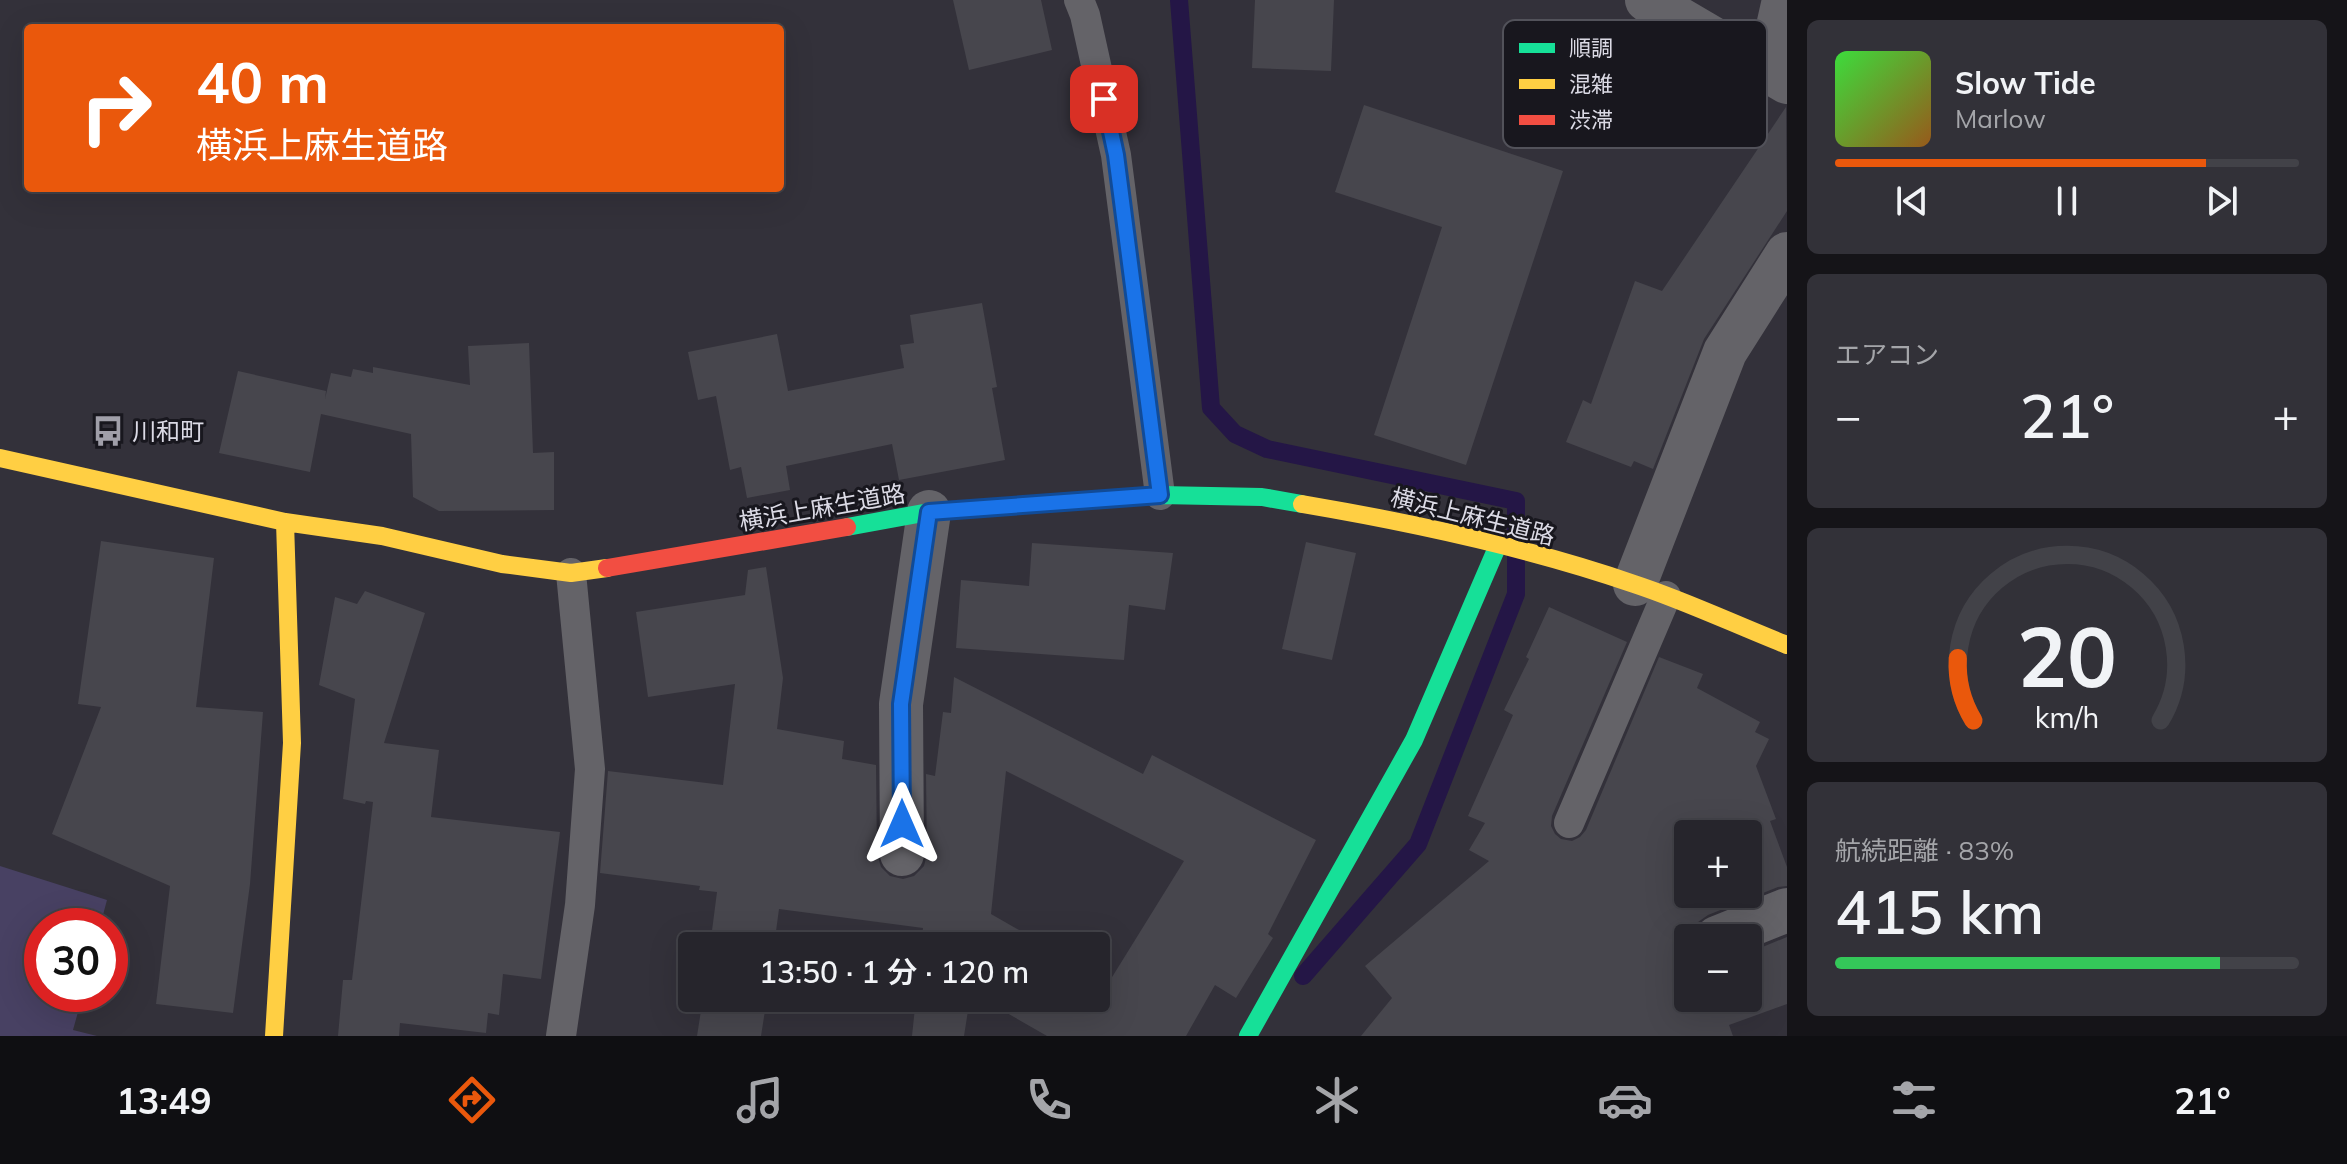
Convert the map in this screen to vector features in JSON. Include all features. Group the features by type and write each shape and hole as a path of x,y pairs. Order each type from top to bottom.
{"main road":[{"name":"横浜上麻生道路","path":"0,458 285,522 382,536 502,564 571,573 676,558 929,512 1160,495 1262,497 1374,516 1505,546 1651,590 1787,652"},
{"path":"274,1036 292,743 285,522"},
{"path":"1248,1036 1414,740 1505,546"}],"street":[{"path":"1647,0 1681,20"},
{"path":"1778,76 1784,0"},
{"path":"1651,590 1725,352 1787,254"},
{"path":"902,854 901,704 929,512"},
{"path":"1752,924 1787,910"}],"lane":[{"path":"1079,0 1116,155 1160,495"},
{"path":"561,1036 580,905 590,769 571,573"},
{"path":"1569,823 1651,590"}],"shaded area":[{"path":"0,866 107,900 105,908 24,908 24,1012 78,1012 73,1030 97,1036 0,1036"}],"building":[{"path":"953,0 1041,0 1052,50 969,70"},
{"path":"1255,0 1334,0 1331,71 1252,68"},
{"path":"1364,105 1563,171 1466,465 1374,435 1442,227 1335,192"},
{"path":"1786,107 1787,211 1704,339 1653,469 1634,461 1631,467 1566,442 1583,400 1591,404 1635,281 1662,291 1758,148 1767,148 1767,135"},
{"path":"982,303 997,387 992,388 1005,460 899,480 892,444 786,466 790,490 747,498 741,467 730,470 716,396 698,400 688,352 777,334 788,391 904,368 900,345 914,343 910,315"},
{"path":"529,343 533,453 554,452 554,510 439,511 413,497 411,434 321,414 310,472 219,453 238,371 326,391 325,399 331,373 351,377 353,369 373,373 373,367 470,385 468,346"},
{"path":"101,541 214,558 196,707 263,712 250,884 233,1013 156,1004 170,886 52,834 101,707 78,704"},
{"path":"1306,542 1356,553 1332,660 1282,649"},
{"path":"1032,543 1173,553 1165,610 1129,605 1124,660 956,648 961,580 1029,586"},
{"path":"766,567 783,678 777,729 844,741 842,759 876,765 877,854 881,867 890,876 903,879 914,876 924,866 927,854 926,774 935,776 943,712 951,713 954,677 1143,774 1152,755 1316,840 1268,934 1273,938 1236,998 1215,985 1186,1036 1047,1036 1005,1012 1110,1012 1110,980 1184,861 1006,771 991,914 1022,932 923,932 923,928 779,909 776,932 712,932 717,892 699,890 700,886 600,873 608,771 723,785 735,684 648,697 636,612 745,595 748,570"},
{"path":"365,591 425,613 384,743 439,750 431,817 560,832 541,979 503,974 499,1015 488,1013 486,1033 400,1023 399,1036 338,1036 343,980 352,980 373,802 366,801 365,804 343,799 355,699 319,685 335,597 357,604"},
{"path":"1549,607 1627,642 1552,816 1551,826 1561,839 1572,841 1586,830 1659,657 1703,674 1697,688 1760,722 1755,732 1769,739 1756,766 1776,819 1770,821 1787,867 1787,886 1762,893 1762,820 1674,820 1674,908 1726,908 1708,915 1697,924 1674,924 1674,1012 1762,1012 1762,947 1787,937 1787,1004 1729,1025 1733,1036 1361,1036 1392,998 1365,966 1489,861 1469,850 1485,823 1468,816 1513,715 1504,710 1529,659 1526,657"},
{"path":"701,1012 765,1012 761,1036 697,1036"},
{"path":"915,1012 968,1012 964,1036 912,1036"}],"waterway":[{"path":"1179,0 1211,408 1235,434 1267,449 1516,501 1516,594 1418,844 1303,976"}],"traffic: fast":[{"path":"847,527 929,512 1160,495 1262,497 1302,504"},
{"path":"1248,1036 1414,740 1498,545"}],"traffic: slow":[{"path":"0,458 285,522 382,536 502,564 571,573 607,568"},
{"path":"1302,504 1428,528 1553,559 1692,605 1787,645"},
{"path":"274,1036 292,743 285,522"}],"traffic: jam":[{"path":"607,568 847,527"}],"place":[{"name":"川和町","path":"108,431"}],"route":[{"path":"902,824 901,704 929,512 1160,495 1116,155 1104,99"}]}
